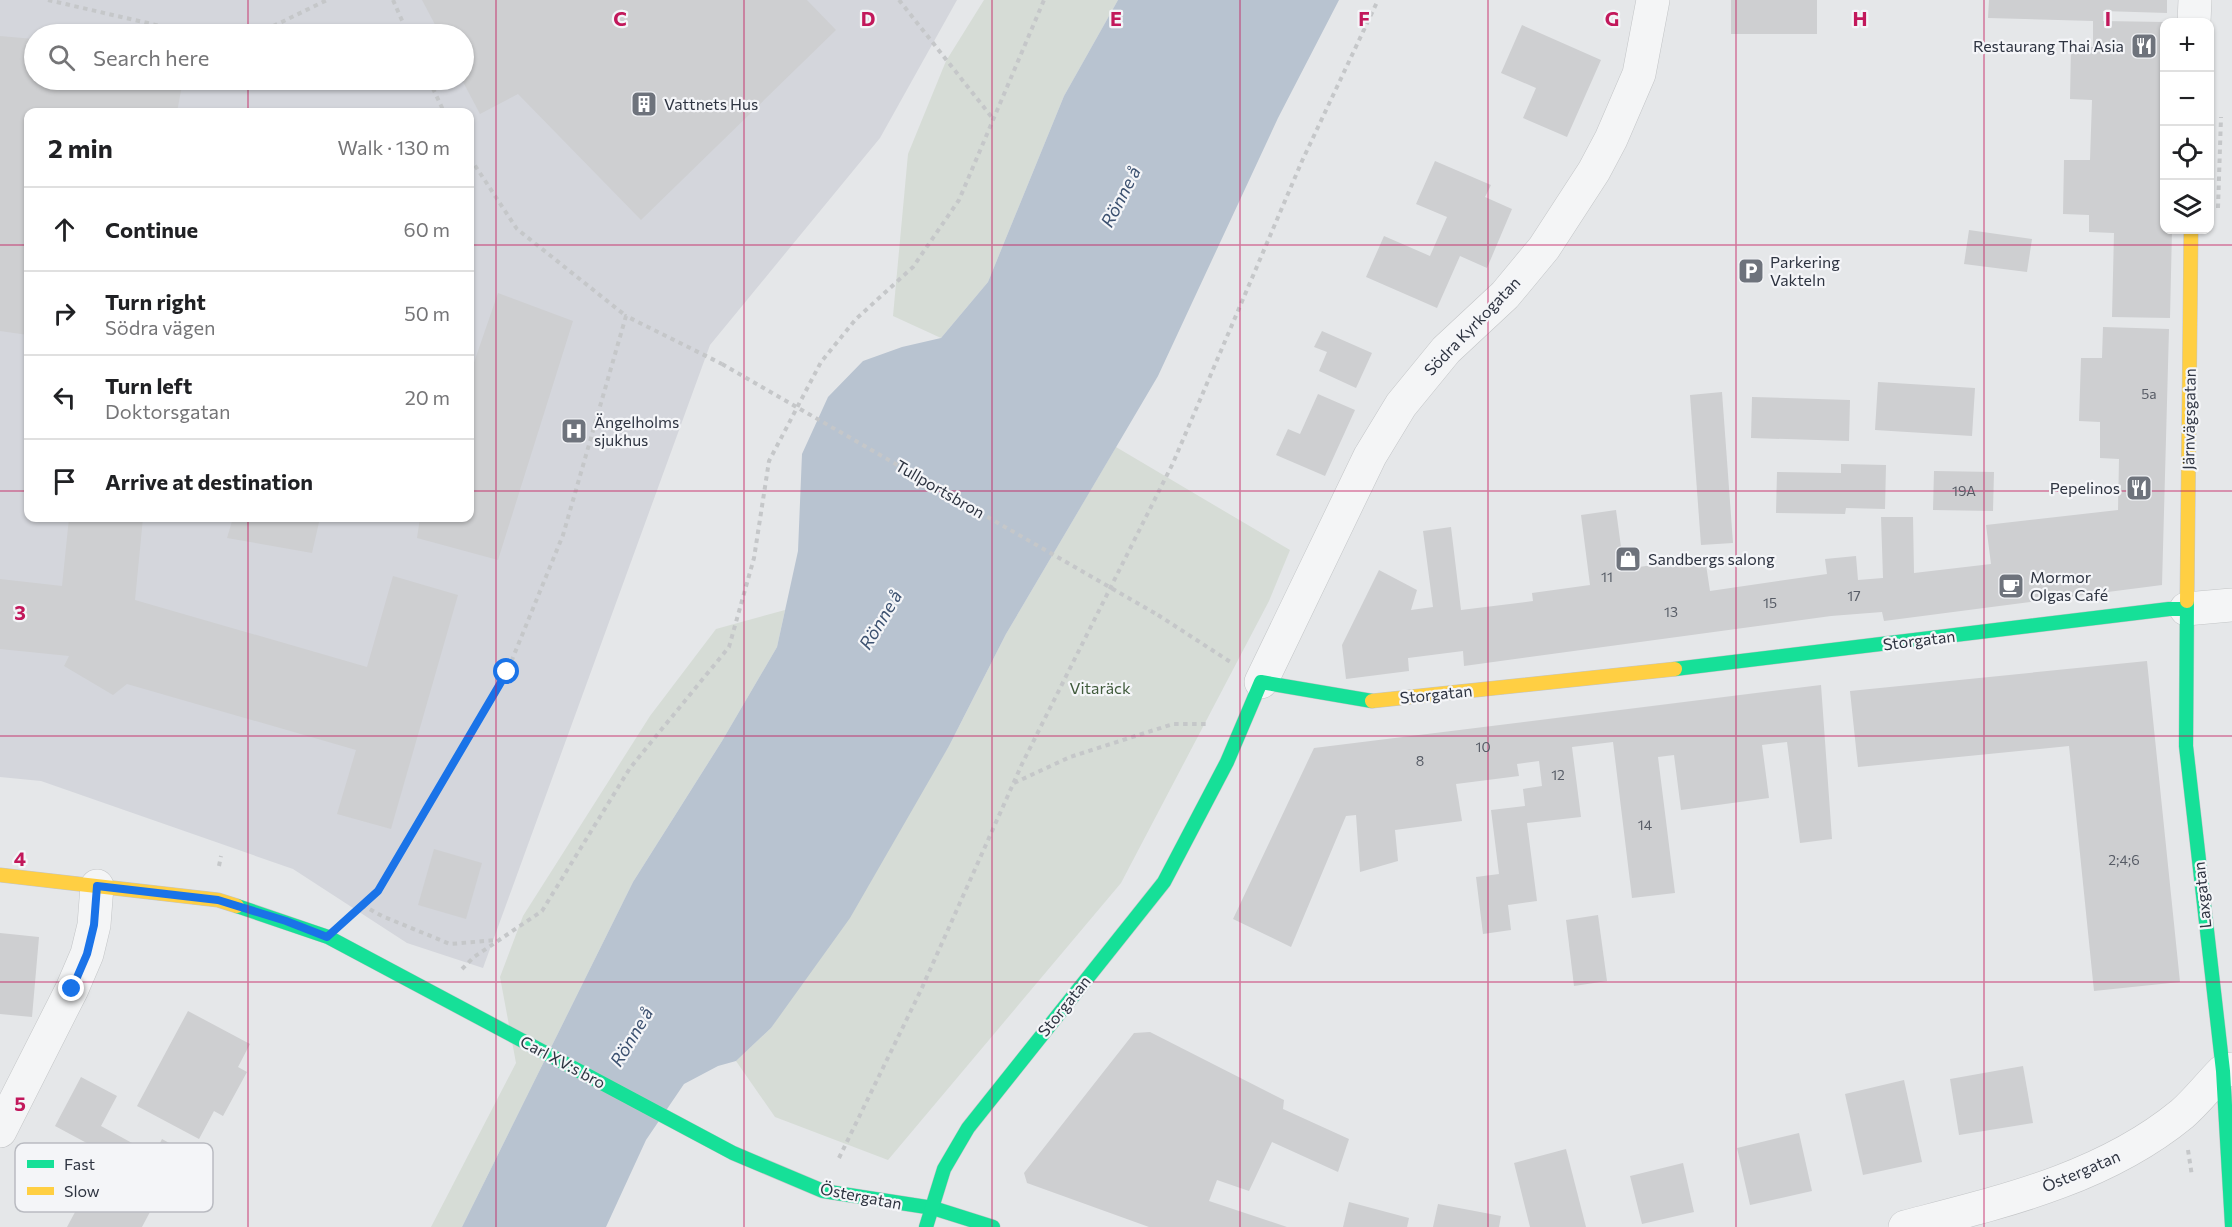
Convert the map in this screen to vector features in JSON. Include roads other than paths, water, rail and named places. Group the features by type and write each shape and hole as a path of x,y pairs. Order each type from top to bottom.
{"street":[{"name":"Södra Kyrkogatan","path":"1261,682 1370,456 1401,405 1446,350 1505,295 1537,256 1594,171 1611,139 1639,74 1653,0"},
{"path":"2194,18 2195,0"},
{"name":"Järnvägsgatan","path":"2186,609 2191,234"},
{"name":"Storgatan","path":"926,1227 944,1169 968,1128 1164,882 1227,762 1261,682 1367,702 1727,664 2169,609 2232,605"},
{"name":"Laxgatan","path":"2186,609 2186,746 2227,1070 2228,1180 2232,1226"},
{"name":"Carl XV:s bro","path":"0,875 218,900 286,921 327,937 394,971 733,1153"},
{"path":"0,1131 72,989 87,954 94,925 97,886"},
{"name":"Östergatan","path":"1905,1227 2061,1183 2133,1149 2182,1114 2227,1070"},
{"name":"Östergatan","path":"733,1153 823,1191 933,1208 993,1227"}],"water":[{"name":"Rönne å","path":"1118,0 1339,0 1278,118 1158,376 1006,634 949,746 850,918 771,1028 736,1061 718,1066 684,1084 646,1140 606,1227 462,1227 633,882 722,741 777,647 798,551 802,454 828,397 863,361 902,347 941,338 988,282 1064,96"}],"place":[{"name":"Restaurang Thai Asia","path":"2144,46"},
{"name":"Vattnets Hus","path":"644,104"},
{"name":"Parkering Vakteln","path":"1751,271"},
{"name":"Ängelholms sjukhus","path":"574,431"},
{"name":"Pepelinos","path":"2139,488"},
{"name":"Sandbergs salong","path":"1628,559"},
{"name":"Mormor Olgas Café","path":"2011,586"}],"park label":[{"name":"Vitaräck","path":"1100,688"}]}
